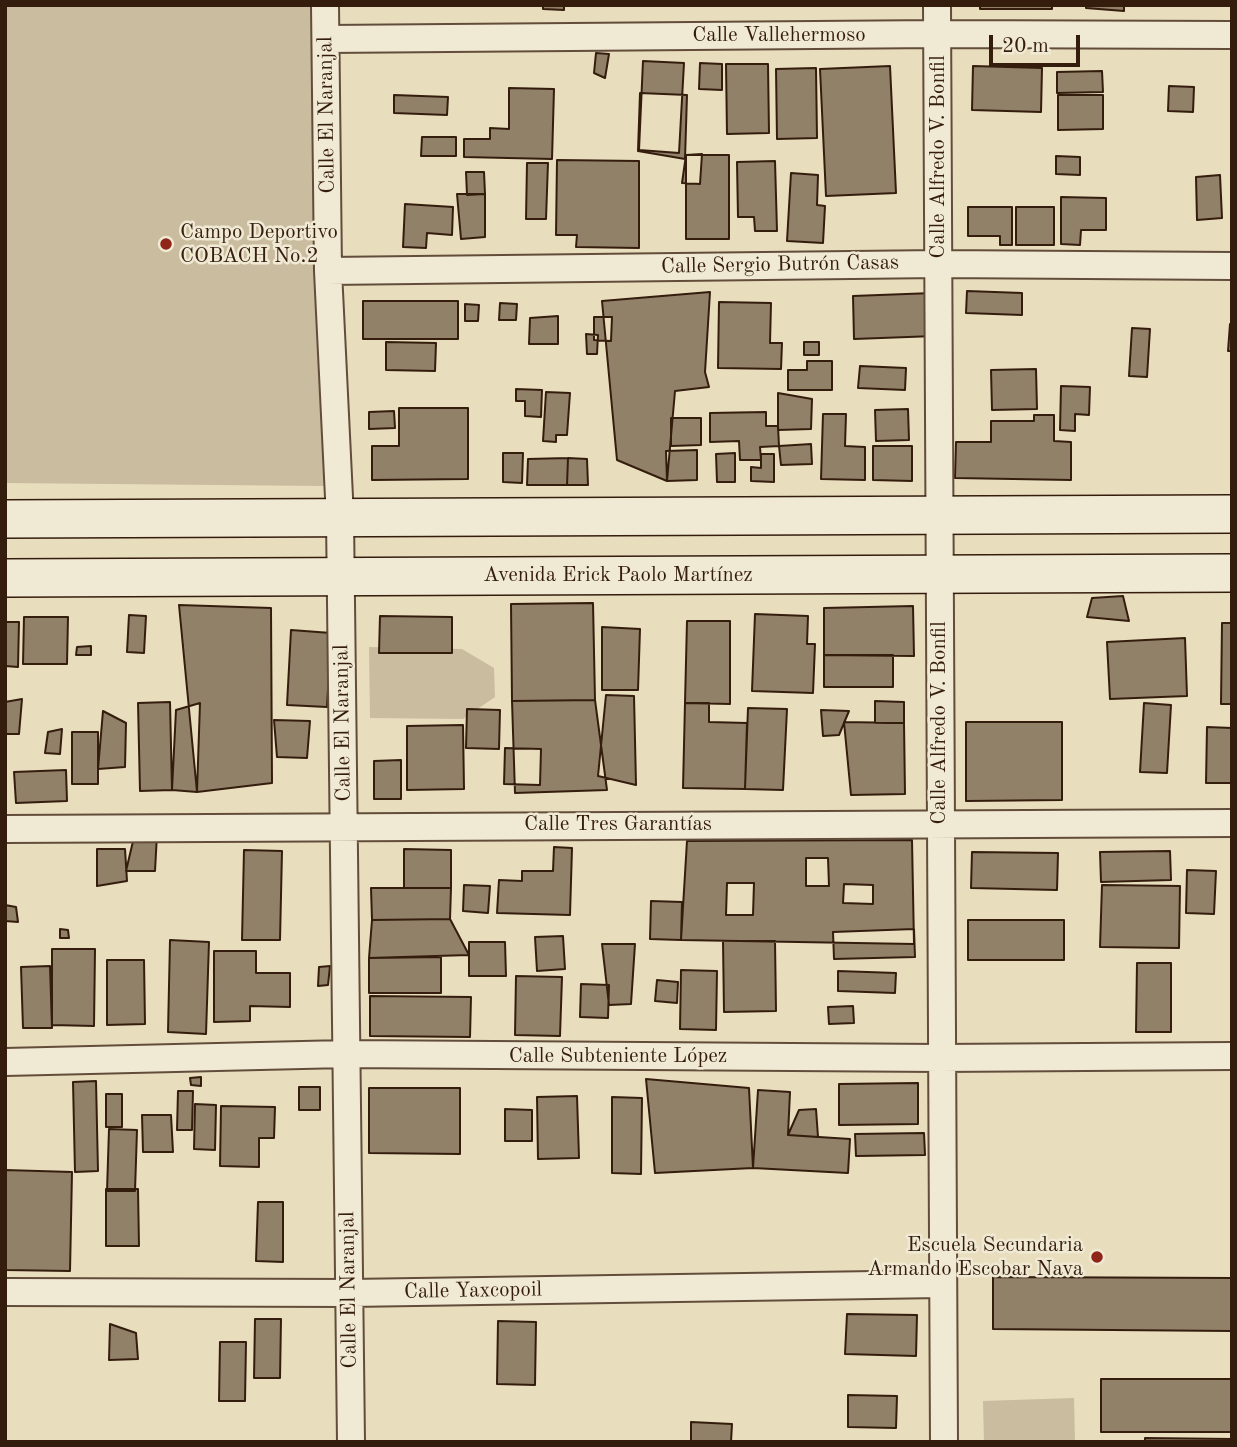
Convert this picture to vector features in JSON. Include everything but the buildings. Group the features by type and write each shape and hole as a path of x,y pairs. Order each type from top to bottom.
{"main road":[{"path":"5,519 1232,514"},
{"name":"Avenida Erick Paolo Martínez","path":"5,578 1232,573"}],"street":[{"name":"Calle El Naranjal","path":"325,5 328,271 340,518 351,1442"},
{"name":"Calle Alfredo V. Bonfil","path":"937,5 941,1284 944,1442"},
{"name":"Calle Vallehermoso","path":"327,39 937,34 1232,35"},
{"name":"Calle Sergio Butrón Casas","path":"328,271 939,264 1232,266"},
{"name":"Calle Tres Garantías","path":"5,829 345,825 1232,823"},
{"name":"Calle Subteniente López","path":"5,1062 345,1054 940,1058 1232,1056"},
{"name":"Calle Yaxcopoil","path":"5,1292 350,1293 941,1284"}],"shaded area":[{"name":"Campo Deportivo COBACH No.2","path":"5,5 329,5 325,486 5,483"},
{"path":"369,647 462,649 494,668 495,697 463,719 370,718"},
{"path":"1074,1398 1075,1442 984,1442 983,1401"}],"place":[{"name":"Campo Deportivo COBACH No.2","path":"166,244"},
{"name":"Escuela Secundaria Armando Escobar Nava","path":"1097,1257"}]}
